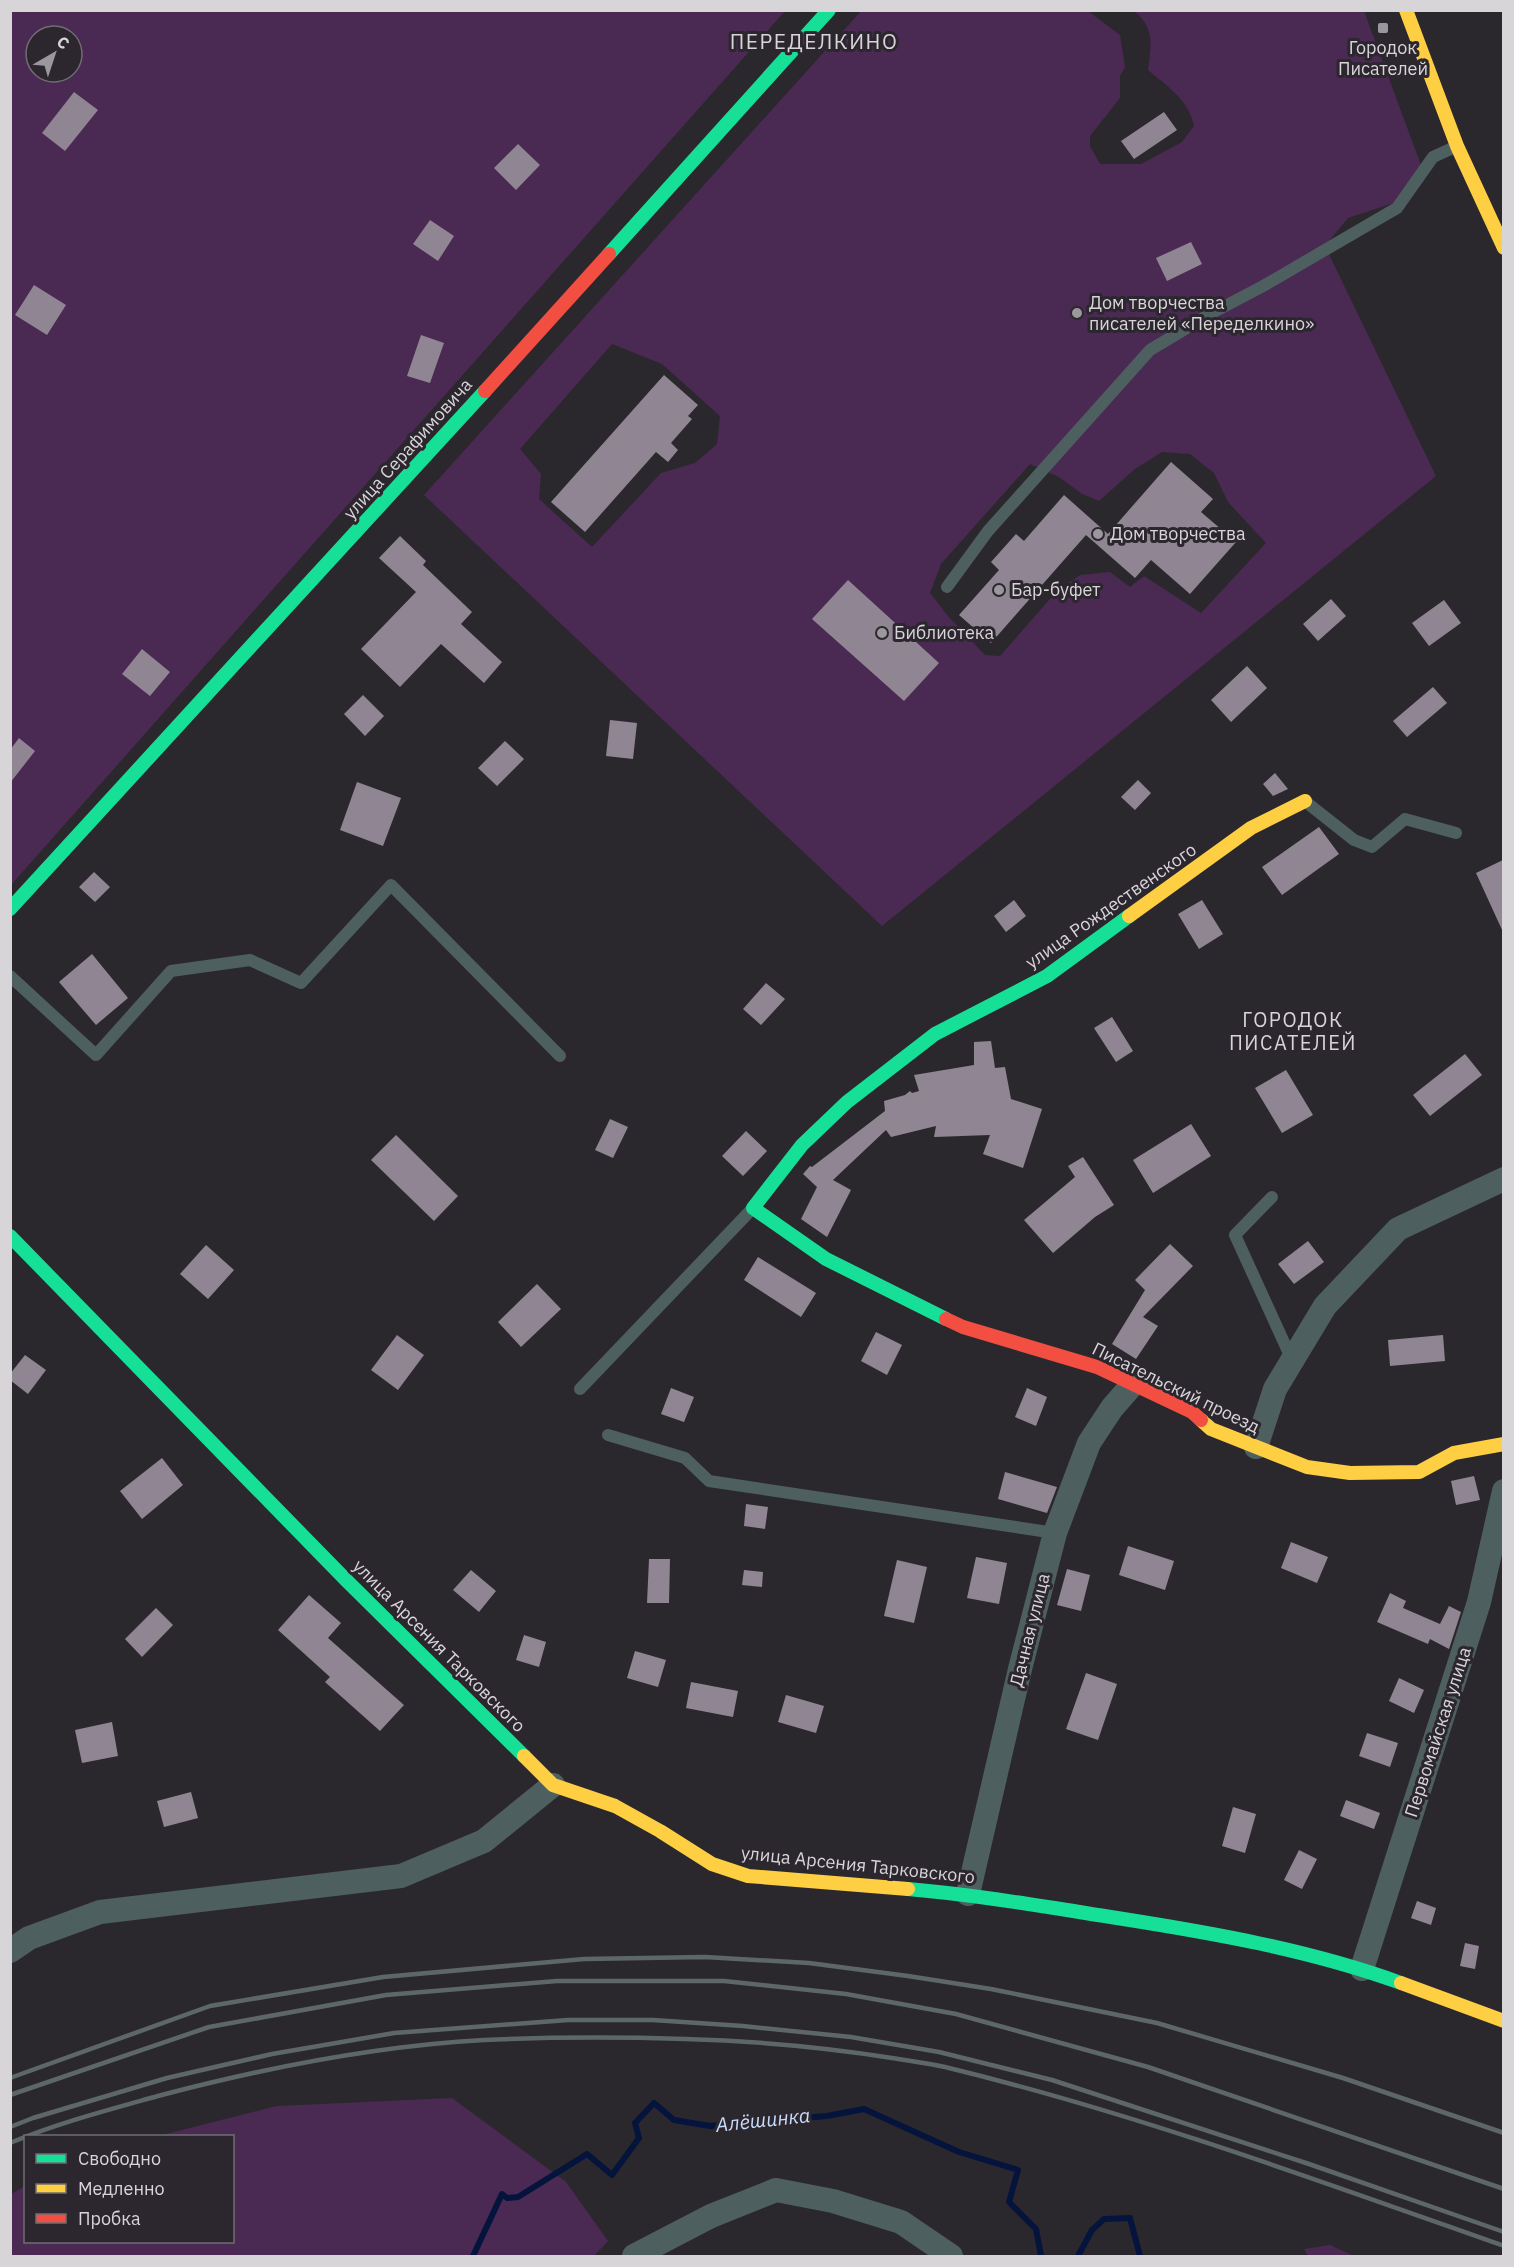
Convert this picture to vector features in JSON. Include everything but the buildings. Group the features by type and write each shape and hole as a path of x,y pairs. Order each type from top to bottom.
{"street":[{"name":"улица Серафимовича","path":"10,909 388,499 829,10"},
{"path":"1406,10 1457,146 1503,248"},
{"name":"улица Рождественского","path":"753,1208 809,1138 847,1102 935,1034 1047,976 1251,828 1305,801"},
{"path":"1256,1447 1275,1389 1325,1306 1398,1229 1503,1179"},
{"name":"Писательский проезд","path":"753,1208 826,1259 963,1326 1097,1367 1192,1412 1211,1429 1307,1467 1350,1473 1419,1472 1454,1454 1503,1444"},
{"name":"улица Арсения Тарковского","path":"10,1236 330,1563 553,1785 615,1806 712,1864 748,1876 968,1894 1224,1935 1362,1969 1503,2021"},
{"name":"Дачная улица","path":"968,1894 1020,1669 1055,1533 1089,1443 1112,1408 1133,1384"},
{"name":"Первомайская улица","path":"1362,1969 1479,1602 1503,1491"},
{"path":"10,1951 29,1938 100,1912 401,1876 484,1841 553,1785"},
{"path":"634,2256 711,2216 776,2190 833,2201 901,2222 951,2256"}],"lane":[{"path":"947,587 988,531 1150,350 1209,314 1265,285 1397,208 1433,158 1457,146"},
{"path":"1305,801 1354,840 1372,847 1405,819 1456,833"},
{"path":"10,976 96,1055 171,971 250,960 301,983 391,885 560,1056"},
{"path":"1272,1197 1235,1235 1292,1360"},
{"path":"580,1389 753,1208"},
{"path":"608,1435 685,1458 709,1481 1055,1533"}],"shaded area":[{"path":"11,11 785,11 11,885"},
{"path":"861,11 1088,11 1120,35 1125,67 1120,76 1120,98 1090,136 1090,146 1100,164 1141,164 1182,142 1194,126 1182,101 1148,70 1150,38 1141,17 1134,11 1364,11 1425,176 1406,199 1348,218 1325,246 1436,476 882,926 424,495","holes":["612,344 662,364 720,416 717,444 695,463 661,473 592,547 539,499 541,474 520,449","1162,452 1190,454 1214,473 1228,502 1266,543 1201,613 1144,576 1130,587 1110,572 1080,575 1056,592 1000,656 985,655 930,593 941,564 1030,464 1059,477 1082,494 1099,501 1135,469"]},
{"path":"452,2098 566,2182 608,2241 594,2256 11,2256 11,2194 24,2187 24,2243 234,2243 234,2135 162,2135 277,2106"},
{"path":"1330,2245 1354,2256 1308,2256 1304,2249"}],"waterway":[{"name":"Алёшинка","path":"473,2256 502,2194 507,2198 518,2197 587,2154 612,2175 639,2138 635,2123 654,2103 674,2120 710,2126 827,2116 864,2109 959,2152 1018,2170 1009,2202 1036,2229 1041,2256"},
{"name":"Алёшинка","path":"1078,2256 1092,2230 1104,2219 1130,2218 1140,2256"}],"railway":[{"path":"10,2078 210,2006 383,1977 584,1959 705,1957 809,1963 908,1976 991,1989 1157,2023 1343,2078 1504,2133"},
{"path":"10,2095 209,2027 386,1995 557,1981 724,1981 846,1994 956,2014 1148,2067 1504,2189"},
{"path":"10,2127 167,2078 272,2054 394,2033 568,2020 653,2020 743,2026 851,2037 939,2052 1052,2080 1309,2164 1504,2232"},
{"path":"31,2135 83,2117 198,2086 320,2060 402,2047 484,2040 559,2038 660,2038 763,2043 925,2063 1016,2085 1227,2149 1504,2246"},
{"path":"10,2143 24,2138"}],"traffic: fast":[{"path":"609,254 829,10"},
{"path":"10,909 485,391"},
{"path":"946,1319 826,1259 753,1208 802,1145 847,1102 935,1034 1047,976 1129,916"},
{"path":"10,1236 346,1580 524,1756"},
{"path":"908,1889 1013,1902 1225,1936 1332,1961 1401,1983"}],"traffic: slow":[{"path":"1406,10 1457,146 1504,248"},
{"path":"1129,916 1251,828 1305,801"},
{"path":"1201,1420 1211,1429 1307,1467 1350,1473 1419,1472 1454,1453 1504,1444"},
{"path":"524,1756 553,1785 615,1806 712,1864 748,1876 908,1889"},
{"path":"1401,1983 1504,2021"}],"traffic: jam":[{"path":"485,391 609,254"},
{"path":"946,1319 963,1327 1097,1367 1192,1412 1201,1420"}],"place":[{"name":"Городок Писателей","path":"1383,28"},
{"name":"Дом творчества писателей «Переделкино»","path":"1077,313"},
{"name":"Дом творчества","path":"1098,534"},
{"name":"Бар-буфет","path":"999,590"},
{"name":"Библиотека","path":"882,633"}],"district":[{"name":"ПЕРЕДЕЛКИНО","path":"814,42"},
{"name":"ГОРОДОК ПИСАТЕЛЕЙ","path":"1293,1032"}]}
